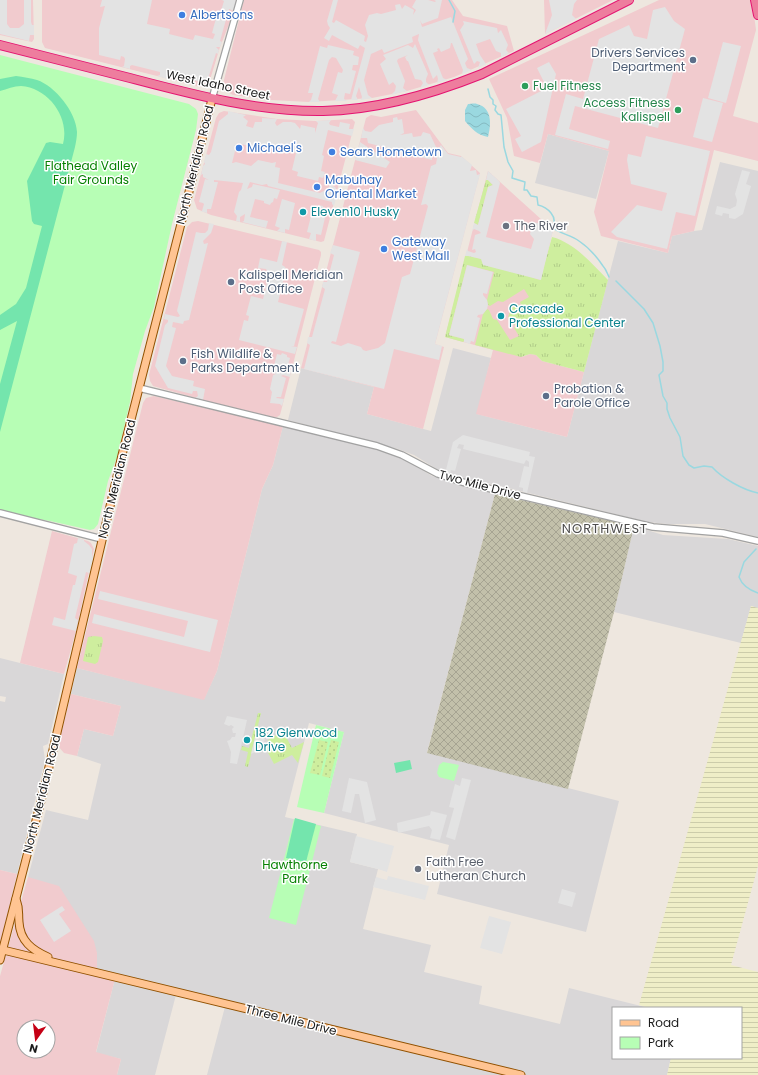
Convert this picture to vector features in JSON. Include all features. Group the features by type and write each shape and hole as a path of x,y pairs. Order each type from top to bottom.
{"highway":[{"name":"West Idaho Street","path":"0,45 212,98 270,109 322,111 376,105 410,98 444,88 482,74 629,0"},
{"path":"755,0 758,15"}],"main road":[{"name":"North Meridian Road","path":"0,960 139,388 212,98"},
{"name":"Three Mile Drive","path":"16,899 20,909 19,921 24,939 31,948 61,964"},
{"name":"Three Mile Drive","path":"3,950 521,1075"}],"street":[{"name":"North Meridian Road","path":"212,98 240,0"},
{"name":"Two Mile Drive","path":"139,388 377,446 402,455 438,474 462,482 653,527 723,533 758,541"},
{"path":"0,513 102,539"}],"shaded area":[{"path":"0,0 33,0 34,39 32,42 0,35"},
{"path":"0,0 7,0 7,24 10,28 19,28 24,24 24,0 31,0 31,22 32,25 34,25 34,35 30,35 29,41 0,34"},
{"path":"42,0 236,0 233,14 220,47 209,83 201,87 45,48 42,42"},
{"path":"102,0 152,0 147,24 170,29 169,34 193,40 195,35 213,39 215,34 212,33 218,11 221,11 224,1 222,0 236,0 234,11 229,9 220,41 222,42 220,47 216,47 219,50 218,54 216,53 207,82 205,83 168,74 168,79 157,76 160,75 160,72 132,65 130,66 130,69 122,67 124,66 124,57 121,56 120,60 99,55 99,28 105,6 100,7"},
{"path":"244,0 452,0 463,16 507,26 514,51 454,77 407,91 372,98 309,102 271,100 233,95 224,90 223,84"},
{"path":"333,0 338,0 332,22 334,23 336,20 365,36 364,41 366,42 368,36 365,25 369,15 377,13 381,14 396,10 395,5 400,4 402,9 405,5 414,10 413,15 416,10 412,7 416,0 428,0 435,2 436,1 434,0 442,0 438,18 422,24 420,20 422,27 451,17 468,59 465,63 467,68 472,70 462,74 463,70 451,43 450,48 441,52 439,48 437,49 438,51 433,53 443,78 447,80 437,83 437,75 433,79 418,40 419,34 412,37 413,42 384,53 382,49 371,54 364,80 368,95 372,98 361,100 362,97 359,87 356,96 358,100 351,100 365,48 360,45 358,49 332,35 329,41 324,38 330,28 327,21"},
{"path":"544,0 613,0 545,34"},
{"path":"549,0 577,0 574,4 572,15 576,19 545,34 552,15"},
{"path":"659,0 752,0 756,30 733,116 758,123 758,161 714,150 694,231 672,236 668,253 601,236 594,212 609,151 548,134 540,163 514,156 507,118 489,79"},
{"path":"665,7 674,21 685,29 658,128 575,106 569,129 610,141 608,149 555,135 566,94 583,99 599,39 629,25 634,36 647,39 653,10"},
{"path":"463,21 497,28 498,33 501,30 508,45 506,50 509,53 501,57 501,53 496,51 490,39 476,44 480,55 486,64 478,68 480,62 477,61 474,64 460,30 464,24"},
{"path":"723,42 741,46 726,103 708,98"},
{"path":"415,44 428,74 426,82 431,84 420,88 423,83 421,80 415,79 405,57 408,55 398,59 397,61 405,81 403,88 407,91 391,95 395,91 396,86 393,82 389,85 380,64 386,59 383,55 408,45 413,48"},
{"path":"328,45 354,51 353,55 359,57 358,65 353,65 352,70 356,71 350,94 345,93 344,99 347,101 335,101 338,95 332,93 338,72 342,73 343,70 336,58 332,57 329,60 318,99 320,102 309,102 313,93 308,93 320,46 327,48"},
{"path":"549,62 556,74 541,142 522,152 515,139 521,136 506,109 547,88 537,68"},
{"path":"703,98 723,103 712,142 693,137"},
{"path":"416,110 448,153 461,156 480,173 435,344 444,347 423,429 367,414 374,387 301,368 366,118 371,115 381,117"},
{"path":"224,111 277,119 316,121 352,119 355,122 324,241 321,242 211,215 197,209 194,200 216,118 219,113"},
{"path":"228,111 246,115 243,117 248,121 246,126 253,128 255,122 262,122 262,118 277,119 275,123 277,126 283,122 291,122 295,123 300,129 301,125 315,128 315,133 318,123 316,121 331,120 329,123 330,125 339,127 340,122 350,124 349,129 354,129 352,136 328,130 322,155 324,156 321,171 325,172 323,178 319,177 318,181 297,176 298,172 292,170 296,153 282,149 283,142 280,148 273,147 272,149 257,145 253,147 237,143 232,163 236,162 251,166 258,160 272,163 276,162 275,167 280,168 278,183 320,193 329,188 330,182 333,182 332,185 336,188 334,195 337,195 334,206 332,202 268,186 267,184 262,185 250,182 247,189 252,187 253,184 280,190 277,199 274,198 270,205 264,203 264,201 255,199 250,217 268,221 266,228 242,222 244,221 245,214 240,217 240,222 236,221 237,216 234,212 243,183 214,180 214,182 218,182 211,209 207,209 207,213 200,211 202,211 204,204 199,202 205,179 209,180 203,177 203,174 201,175 205,164 206,154 209,155 211,152 219,121 228,114"},
{"path":"397,117 398,120 402,119 404,133 400,135 412,133 413,137 421,136 423,132 430,134 436,147 439,148 441,145 448,154 461,156 472,165 470,171 476,170 477,175 480,174 435,344 442,346 439,360 394,349 384,389 304,369 310,345 307,343 308,337 312,337 325,289 322,287 323,282 327,282 334,255 330,253 333,245 360,252 336,342 332,341 331,343 341,346 348,343 361,347 366,351 378,348 385,343 402,277 410,274 428,206 426,204 421,205 431,166 436,164 437,158 436,156 432,155 432,160 368,143 367,138 361,138 363,128 365,131 371,132 379,125 393,122 393,118"},
{"path":"548,134 609,151 596,199 535,183"},
{"path":"646,136 710,151 695,216 676,212 667,249 617,237 611,232 637,205 662,211 667,193 631,184 627,160 628,154 641,157"},
{"path":"360,142 390,162 386,168 355,160"},
{"path":"720,162 758,171 758,537 705,524 667,524 648,522 487,483 471,481 445,474 414,455 398,449 288,420 301,368 374,387 367,414 431,431 453,348 491,358 477,414 567,437 618,241 668,253 672,236 702,230"},
{"path":"742,170 750,172 746,184 751,186 743,214 735,219 729,218 729,214 723,213 722,216 715,214 717,206 730,209 736,206 737,200 735,194"},
{"path":"488,171 553,230 522,357 530,354 536,355 542,361 584,372 567,437 476,414 493,350 445,337"},
{"path":"488,171 500,183 486,237 531,249 534,239 530,234 533,222 550,226 553,230 541,280 483,265 481,259 465,256 467,249 468,251 474,253 476,252 475,249 472,250 475,235 481,233 474,229 472,231 474,223 478,225 488,187 493,185 486,180"},
{"path":"282,199 295,203 289,230 285,229 285,233 277,231 280,228 275,226"},
{"path":"318,205 327,209 321,235 316,234 316,241 309,239 311,233 307,232 313,208 317,209"},
{"path":"198,221 319,250 321,252 280,415 277,417 274,418 153,386 150,381 149,375 187,227 192,222"},
{"path":"209,223 214,224 211,233 203,241 204,244 208,243 189,320 184,321 183,324 173,322 172,327 176,328 166,366 172,376 194,381 193,386 205,389 203,400 195,398 198,396 197,391 193,391 192,394 168,388 155,366 165,325 168,322 168,320 164,319 165,314 178,317 180,316 177,311 196,232 205,233 208,230"},
{"path":"282,241 287,242 282,265 286,269 278,302 304,309 294,346 291,346 297,347 295,354 239,340 244,320 248,321 249,316 246,315 251,296 263,299 269,274 266,269 258,268 260,258 277,262"},
{"path":"467,265 493,272 487,294 483,293 487,300 487,309 483,314 478,315 477,317 480,318 474,342 471,341 470,344 464,342 464,339 449,335"},
{"path":"282,353 290,358 287,368 284,367 283,369 291,370 290,377 283,375 281,376 286,378 281,397 276,398 284,399 282,406 280,404 270,403 272,392 270,389 273,375 276,374 270,372 271,367 277,368 274,366 277,354 281,355"},
{"path":"154,396 283,426 273,465 262,489 217,671 204,700 77,668 143,403 146,398"},
{"path":"283,426 371,447 406,460 432,476 495,494 427,752 619,801 586,932 437,894 449,845 324,813 344,732 309,723 285,817 357,834 350,862 378,869 363,929 431,945 424,972 482,986 479,1004 560,1024 569,988 645,1007 612,1007 612,1059 671,1059 667,1075 207,1075 226,1003 177,991 155,1075 117,1075 121,1059 96,1053 116,975 97,970 97,953 28,877 46,810 88,820 101,764 77,756 84,729 113,736 121,706 71,694 77,668 204,699 217,671 262,489 273,465"},
{"path":"463,435 530,452 529,456 535,457 527,493 523,492 523,488 519,487 524,466 529,467 528,461 526,460 524,464 463,449 464,445 459,444 457,448 461,449 455,471 451,470 450,475 445,474 453,442"},
{"path":"495,494 634,526 614,612 568,789 427,753"},
{"path":"634,526 663,535 728,539 758,546 758,608 751,606 741,643 614,612"},
{"path":"52,531 88,541 94,549 76,631 64,674 20,663"},
{"path":"78,538 84,540 89,545 92,549 93,557 89,573 86,572 75,618 78,620 76,631 52,625 54,617 65,620 73,585 75,585 77,576 68,573 74,544 77,543"},
{"path":"100,591 218,620 210,652 92,623 94,614 184,637 188,621 98,599"},
{"path":"0,658 64,674 48,744 43,746 45,760 17,874 0,870 0,701 5,702 6,697 0,696"},
{"path":"71,694 121,706 113,736 84,729 77,756 64,753 58,746"},
{"path":"227,716 247,720 237,764 230,763 231,752 227,741 232,737 235,737 236,733 233,733 232,729 234,727 224,724"},
{"path":"257,729 265,739 262,749 251,754"},
{"path":"349,778 367,782 376,820 365,823 359,794 355,794 351,813 342,811"},
{"path":"462,778 471,780 455,840 446,837 454,808 449,807 455,784 460,786"},
{"path":"431,811 447,815 440,840 430,838 432,830 429,826 398,833 397,823 430,815"},
{"path":"356,836 394,846 387,872 350,862"},
{"path":"0,870 17,874 0,946"},
{"path":"388,876 429,886 425,900 373,887 376,877 387,880"},
{"path":"28,877 59,886 94,941 97,953 97,970 116,975 96,1052 121,1059 117,1075 0,1075 0,976"},
{"path":"562,889 576,893 572,907 558,903"},
{"path":"62,906 65,910 59,914 71,931 54,942 40,920"},
{"path":"489,916 511,922 502,954 480,948"}],"green space":[{"name":"Flathead Valley Fair Grounds","path":"0,55 189,104 196,109 198,114 196,130 172,224 154,307 145,331 133,374 130,402 117,457 108,481 98,524 94,529 90,530 0,511"},
{"path":"16,76 37,80 51,88 69,108 76,124 77,134 75,147 0,432 0,384 17,321 0,330 0,315 16,304 26,288 42,226 34,224 32,221 27,181 46,143 50,142 63,144 64,134 63,124 55,106 40,92 21,86 0,91 0,79"},
{"path":"486,180 493,185 488,187 478,225 474,223"},
{"path":"552,237 576,249 608,280 584,372 542,361 536,355 530,354 521,357 475,345 483,314 487,309 489,310 493,319 497,320 510,340 519,336 514,328 516,326 514,324 513,325 508,318 511,308 518,304 519,306 521,305 520,302 529,297 524,289 503,302 498,301 490,306 488,305 487,300 494,272 467,265 449,335 465,340 463,342 445,337 465,256 479,258 540,280"},
{"path":"751,606 758,608 758,866 731,965 758,972 758,1075 667,1075 671,1059 742,1059 742,1007 646,1007 639,1005"},
{"path":"88,637 102,637 103,641 98,662 95,664 83,661"},
{"path":"258,713 261,713 248,767 245,766 248,752 241,750 242,746 249,748"},
{"path":"316,725 344,732 324,813 297,807"},
{"path":"283,731 292,748 304,742 298,763 292,755 274,764 266,749 268,740"},
{"path":"319,740 328,742 320,775 310,773"},
{"path":"331,740 339,742 330,778 322,776"},
{"path":"410,760 412,769 396,773 394,763"},
{"path":"443,762 459,765 454,781 439,777 437,773 439,765"},
{"path":"295,818 316,824 306,862 286,858"},
{"name":"Hawthorne Park","path":"294,819 321,826 296,925 269,918"}],"water":[{"path":"468,104 476,104 486,109 490,118 488,137 472,129 465,121 465,110"}],"waterway":[{"path":"449,0 455,11 453,22"},
{"path":"488,89 490,97 493,100 493,104 496,106 495,110 501,115 504,147 508,162 513,171 512,178 525,182 524,190 527,190 531,196 537,197 538,205 548,210 553,216 554,223 552,227 576,239 586,246 605,268 609,277"},
{"path":"616,281 644,309 653,323 663,362 663,371 659,375 663,396 667,403 670,418 680,437 683,456 689,465 694,468 704,466 712,467 733,483 758,493"},
{"path":"756,549 744,562 739,577 746,587 758,593"}],"place":[{"name":"Albertsons","path":"182,15"},
{"name":"Drivers Services Department","path":"693,60"},
{"name":"Fuel Fitness","path":"525,86"},
{"name":"Access Fitness Kalispell","path":"678,110"},
{"name":"Michael's","path":"239,148"},
{"name":"Sears Hometown","path":"332,152"},
{"name":"Mabuhay Oriental Market","path":"317,187"},
{"name":"Eleven10 Husky","path":"303,212"},
{"name":"The River","path":"506,226"},
{"name":"Gateway West Mall","path":"384,249"},
{"name":"Kalispell Meridian Post Office","path":"231,282"},
{"name":"Cascade Professional Center","path":"501,316"},
{"name":"Fish Wildlife & Parks Department","path":"183,361"},
{"name":"Probation & Parole Office","path":"546,396"},
{"name":"182 Glenwood Drive","path":"247,740"},
{"name":"Faith Free Lutheran Church","path":"418,869"}],"district":[{"name":"NORTHWEST","path":"605,528"}]}
